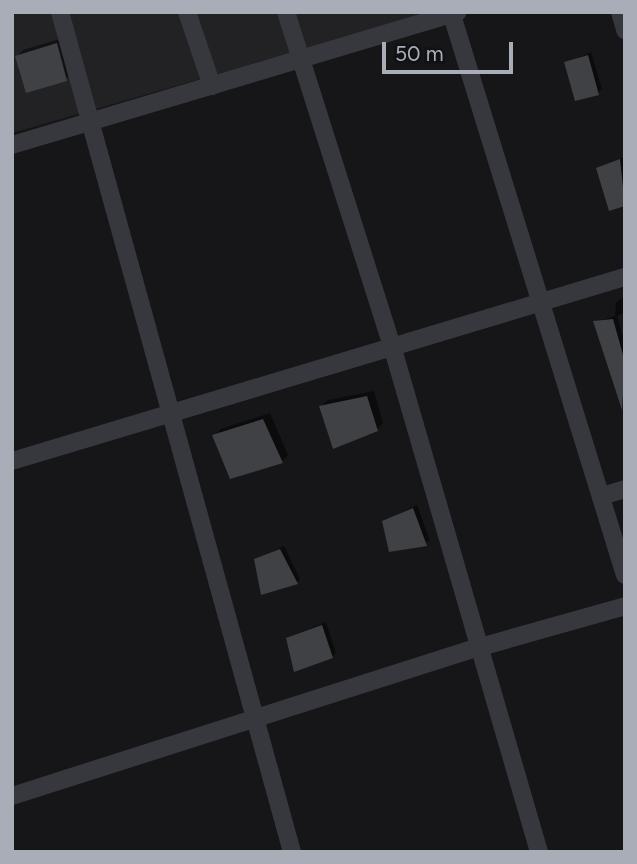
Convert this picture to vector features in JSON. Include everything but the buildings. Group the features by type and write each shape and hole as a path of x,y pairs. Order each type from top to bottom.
{"street":[{"path":"60,12 94,122 169,412 292,852"},
{"path":"187,12 212,86"},
{"path":"286,12 392,346 477,648 539,852"},
{"path":"620,12 625,30"},
{"path":"12,145 453,13 625,575"},
{"path":"12,461 625,277"},
{"path":"602,496 625,489"},
{"path":"12,796 477,648 625,606"}],"shaded area":[{"path":"12,12 434,12 12,133"}]}
